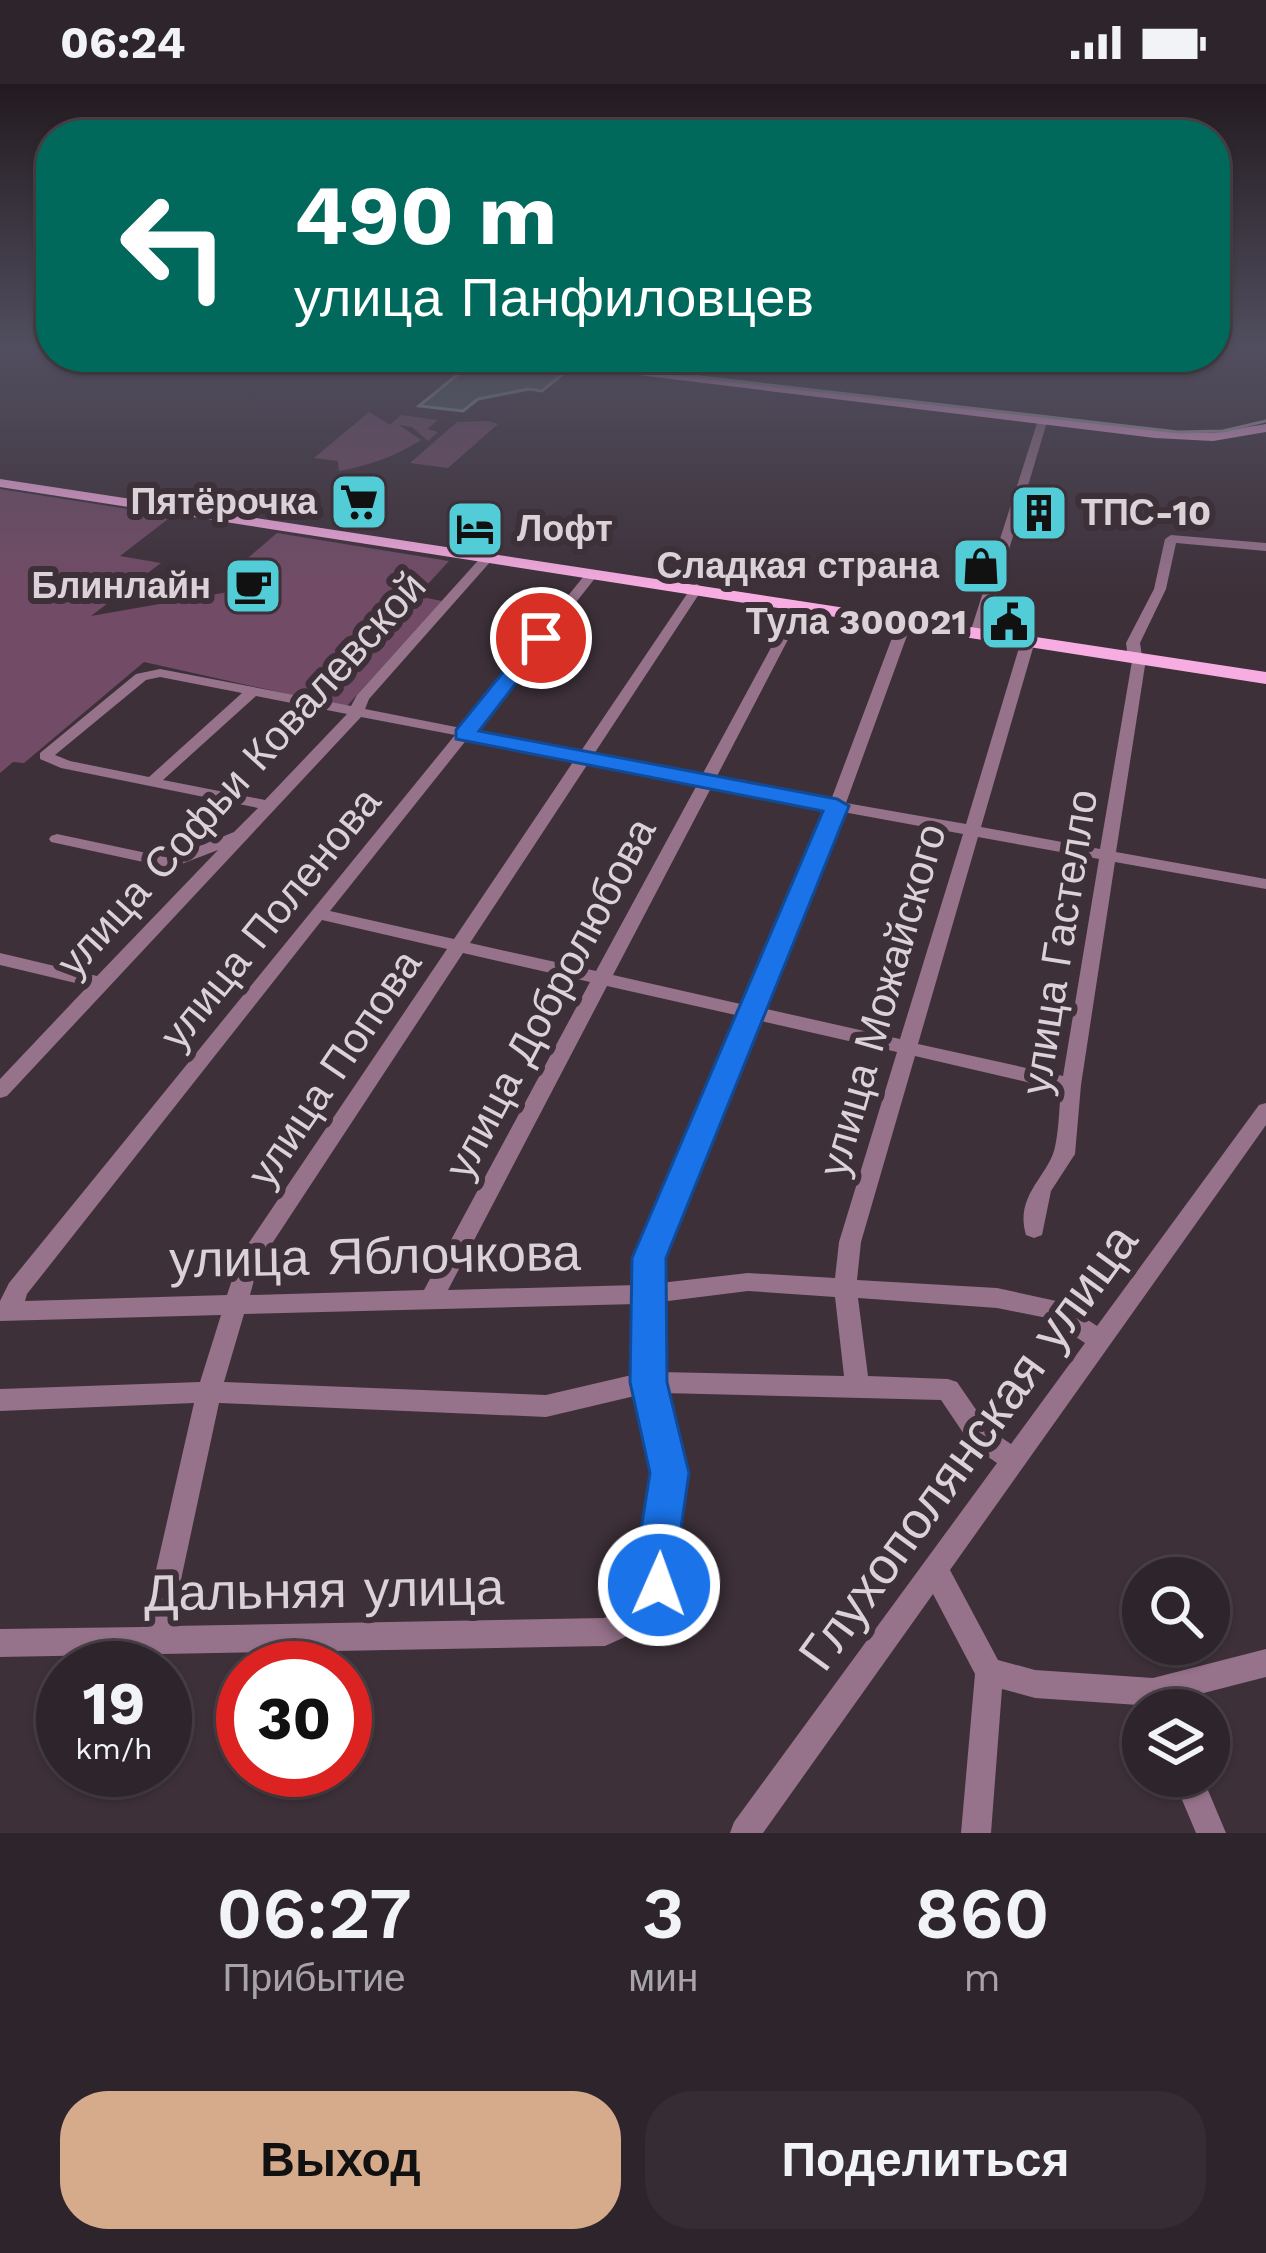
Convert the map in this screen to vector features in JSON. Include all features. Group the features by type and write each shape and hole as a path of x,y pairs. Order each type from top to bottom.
{"main road":[{"path":"1096,428 1196,438 1266,428"},
{"path":"0,483 1266,678"}],"street":[{"path":"977,633 1040,428"},
{"name":"улица Гастелло","path":"1034,1229 1041,1190 1065,1154 1071,1085 1137,658 1133,643 1160,589 1170,541 1183,536 1266,547"},
{"name":"улица Софьи Ковалевской","path":"0,1091 356,713 362,698 487,558"},
{"name":"улица Поленова","path":"6,1311 17,1290 592,574"},
{"name":"улица Попова","path":"154,1641 209,1392 248,1262 697,588"},
{"name":"улица Добролюбова","path":"432,1298 800,605"},
{"path":"649,1382 649,1258 837,806 905,622"},
{"name":"улица Можайского","path":"857,1385 845,1288 850,1242 1028,641"},
{"path":"268,805 66,765 45,756 141,676 160,673 464,735 1266,884"},
{"path":"154,780 252,692"},
{"path":"57,839 171,863 239,835"},
{"path":"318,914 1071,1085"},
{"path":"0,959 99,983"},
{"name":"Глухополянская улица","path":"745,1833 1265,1114"},
{"name":"улица Яблочкова","path":"6,1311 647,1294 748,1282 997,1298 1053,1309 1100,1340"},
{"path":"0,1400 209,1392 546,1406 649,1382 948,1390 981,1438 1013,1460"},
{"name":"Дальняя улица","path":"154,1641 605,1631 646,1613 659,1585 659,1542 670,1473 649,1382"},
{"path":"935,1569 989,1672 976,1833"},
{"name":"Дальняя улица","path":"0,1643 36,1643"},
{"path":"1191,1689 1266,1663"},
{"path":"989,1672 1122,1696"},
{"path":"1196,1797 1211,1833"}],"shaded area":[{"path":"350,428 403,428 421,440 391,456 339,471 338,461 314,458"},
{"path":"413,428 438,432 428,441"},
{"path":"451,428 494,428 448,468 410,463"},
{"path":"0,489 172,516 120,556 161,563 91,616 251,588 228,575 277,533 449,561 417,596 442,601 346,707 144,662 24,763 13,762 0,773"}],"tram line":[{"path":"1140,428 1178,432 1238,428"}],"place":[{"name":"Пятёрочка","path":"359,502"},
{"name":"ТПС-10","path":"1039,513"},
{"name":"Лофт","path":"475,529"},
{"name":"Сладкая страна","path":"981,566"},
{"name":"Блинлайн","path":"253,586"},
{"name":"Тула 300021","path":"1009,622"}],"route":[{"path":"541,638 464,735 837,806 649,1258 646,1358 670,1473 659,1542 659,1585"}]}
